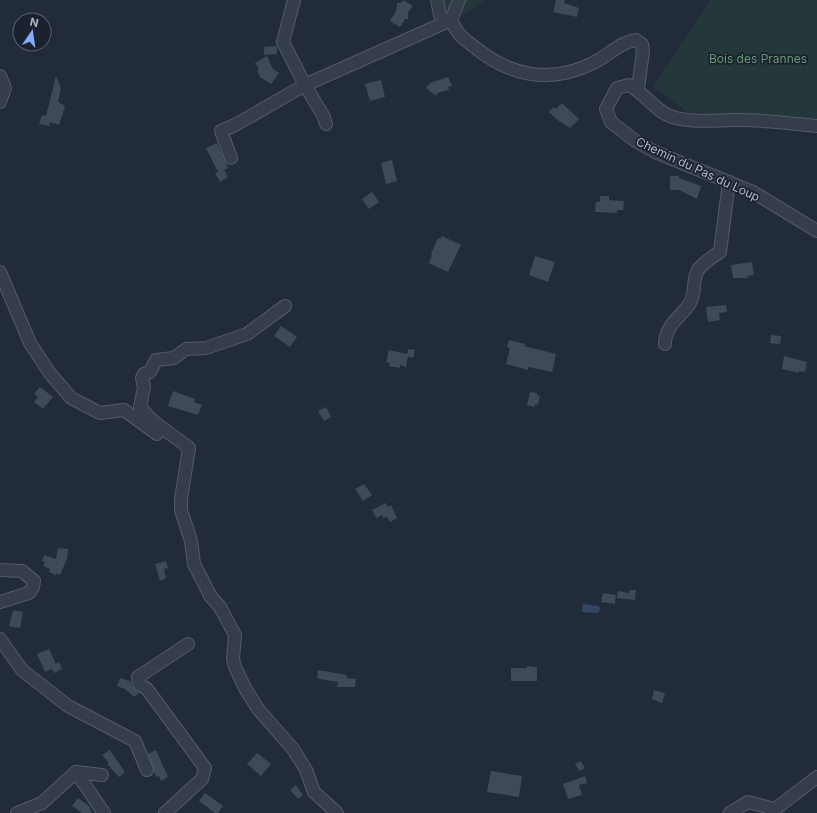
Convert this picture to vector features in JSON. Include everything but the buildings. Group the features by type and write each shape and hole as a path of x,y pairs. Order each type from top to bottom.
{"street":[{"path":"294,0 283,42 305,85 324,117 326,124"},
{"path":"437,0 440,15 443,20 451,20"},
{"path":"231,158 221,131 235,125 305,85 451,20 459,0"},
{"path":"451,20 457,34 486,56 510,69 537,76 559,75 593,63 628,41 636,40 642,44 643,51 638,90 661,111 676,118 709,121 763,120 817,126"},
{"path":"0,76 5,88 0,102"},
{"name":"Chemin du Pas du Loup","path":"638,90 629,85 617,88 606,110 611,122 634,140 655,152 753,192 817,231"},
{"path":"665,344 665,335 669,328 691,301 697,271 706,261 720,252 729,182"},
{"path":"0,272 30,343 49,372 71,398 100,413 124,410 188,458"},
{"path":"285,306 247,334 206,348 186,350 174,358 156,360 150,372 144,374 142,378 144,387 140,407 156,425 174,435 189,448 181,499 181,510 191,541 194,564 211,597 220,607 235,635 233,659 237,673 258,709 293,749 306,770 314,792 337,813"},
{"path":"0,570 22,571 34,581 33,587 29,593 0,602"},
{"path":"0,639 22,670 68,706 135,740 147,770"},
{"path":"165,813 202,779 205,768 147,689 139,684 138,677 188,644"},
{"path":"76,772 104,813"},
{"path":"17,813 42,803 76,772 102,775"},
{"path":"730,813 748,802 775,809 778,808 817,777"}],"green space":[{"path":"444,0 485,0 460,17 445,7"},
{"name":"Bois des Prannes","path":"710,0 817,0 817,120 687,112 653,86"}],"water":[{"path":"583,604 599,606 600,611 597,613 582,612"}]}
